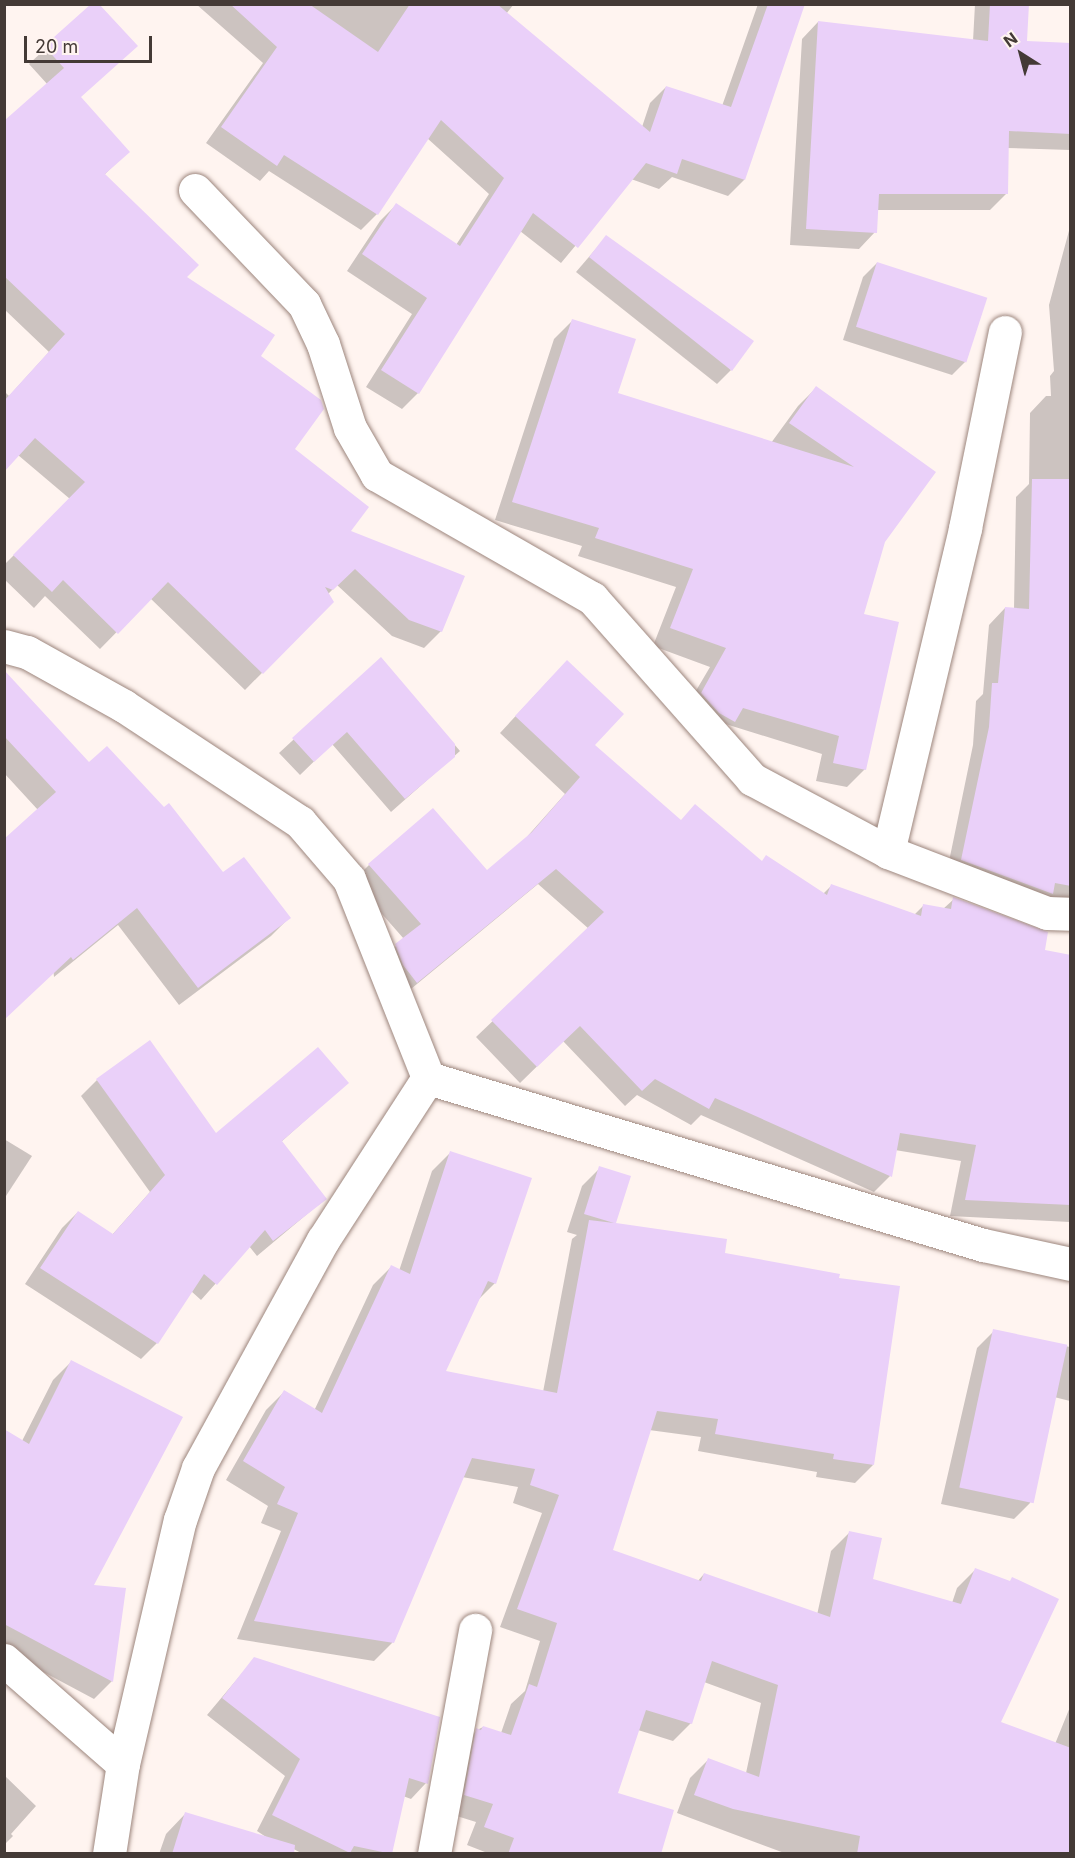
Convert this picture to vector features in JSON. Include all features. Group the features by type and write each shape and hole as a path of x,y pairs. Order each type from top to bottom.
{"street":[{"path":"195,190 304,304 323,344 350,429 377,475 592,598 752,779 888,852 1047,913 1071,914"},
{"path":"888,852 965,528 1005,332"},
{"path":"4,646 27,652 124,706 300,822 349,879 428,1078"},
{"path":"428,1078 983,1245 1071,1264"},
{"path":"109,1854 123,1764 180,1520 198,1468 323,1240 428,1078"},
{"path":"434,1854 475,1629"},
{"path":"4,1660 123,1764"}],"building":[{"path":"91,4 99,4 138,46 81,97 130,152 105,174 199,265 187,277 275,335 261,356 321,400 324,409 295,449 369,507 351,531 465,576 442,632 409,620 355,569 333,590 325,587 334,602 263,674 168,582 118,634 63,580 52,592 13,555 85,482 35,438 4,472 4,401 65,334 4,276 5,120 64,68 44,46"},
{"path":"230,4 309,4 378,52 410,4 497,4 650,132 666,86 731,107 768,4 805,4 745,180 682,159 677,174 646,163 578,248 533,213 419,394 381,370 427,298 362,254 396,203 460,246 504,178 441,120 378,215 284,155 277,166 221,127 277,47"},
{"path":"990,4 1029,4 1027,41 1071,43 1071,134 1009,131 1008,194 879,194 877,233 806,229 818,21 988,41"},
{"path":"606,235 754,341 732,371 589,257"},
{"path":"877,262 987,298 966,363 856,327"},
{"path":"572,319 636,339 618,393 854,467 789,423 816,386 936,472 885,542 864,614 899,622 866,770 833,763 839,736 743,708 735,722 719,713 701,693 726,648 670,628 693,569 595,538 599,528 512,502"},
{"path":"1032,479 1071,479 1071,886 1055,883 1053,894 961,860 989,727 992,683 998,683 1005,607 1029,609"},
{"path":"381,657 455,744 455,757 405,799 347,732 314,762 292,738"},
{"path":"567,660 624,714 595,745 681,820 695,804 762,861 766,855 827,895 831,884 921,916 923,904 951,909 953,897 1048,932 1045,950 1071,955 1071,1205 965,1200 976,1145 900,1133 892,1177 715,1098 709,1109 655,1079 642,1091 580,1026 537,1067 491,1020 604,912 556,869 417,983 403,965 395,944 421,924 368,864 433,808 487,870 532,832 580,777 515,716"},
{"path":"4,670 89,762 107,746 164,807 169,803 223,872 244,857 291,918 198,988 137,908 73,960 71,957 4,1020 4,839 56,792 4,736"},
{"path":"150,1040 216,1133 318,1047 349,1083 282,1141 327,1199 273,1241 265,1230 217,1285 204,1274 158,1344 40,1268 78,1211 113,1234 165,1175 96,1079"},
{"path":"450,1151 532,1178 496,1284 488,1281 446,1371 557,1393 589,1220 614,1223 584,1214 599,1166 631,1176 616,1223 727,1239 725,1253 840,1274 839,1278 900,1286 874,1465 833,1459 834,1454 715,1434 718,1419 657,1411 613,1550 701,1581 704,1573 830,1617 849,1531 882,1538 873,1579 961,1604 975,1568 1010,1581 1012,1577 1059,1599 1001,1722 1071,1748 1071,1854 857,1854 860,1836 733,1809 694,1795 708,1758 759,1777 778,1685 712,1661 692,1724 646,1710 618,1793 674,1810 661,1854 508,1854 514,1838 484,1827 493,1804 464,1795 476,1728 481,1730 483,1726 511,1735 529,1684 537,1687 557,1623 517,1609 559,1495 530,1485 535,1469 472,1458 394,1643 254,1621 298,1513 277,1504 285,1487 243,1461 284,1390 322,1413 391,1265 410,1274"},
{"path":"993,1329 1067,1345 1034,1503 959,1487"},
{"path":"71,1360 183,1417 94,1585 126,1588 113,1682 4,1624 4,1429 29,1444"},
{"path":"254,1657 440,1717 428,1784 409,1778 392,1854 354,1846 350,1853 272,1815 300,1759 222,1698"},
{"path":"185,1812 295,1845 294,1854 172,1854"}]}
